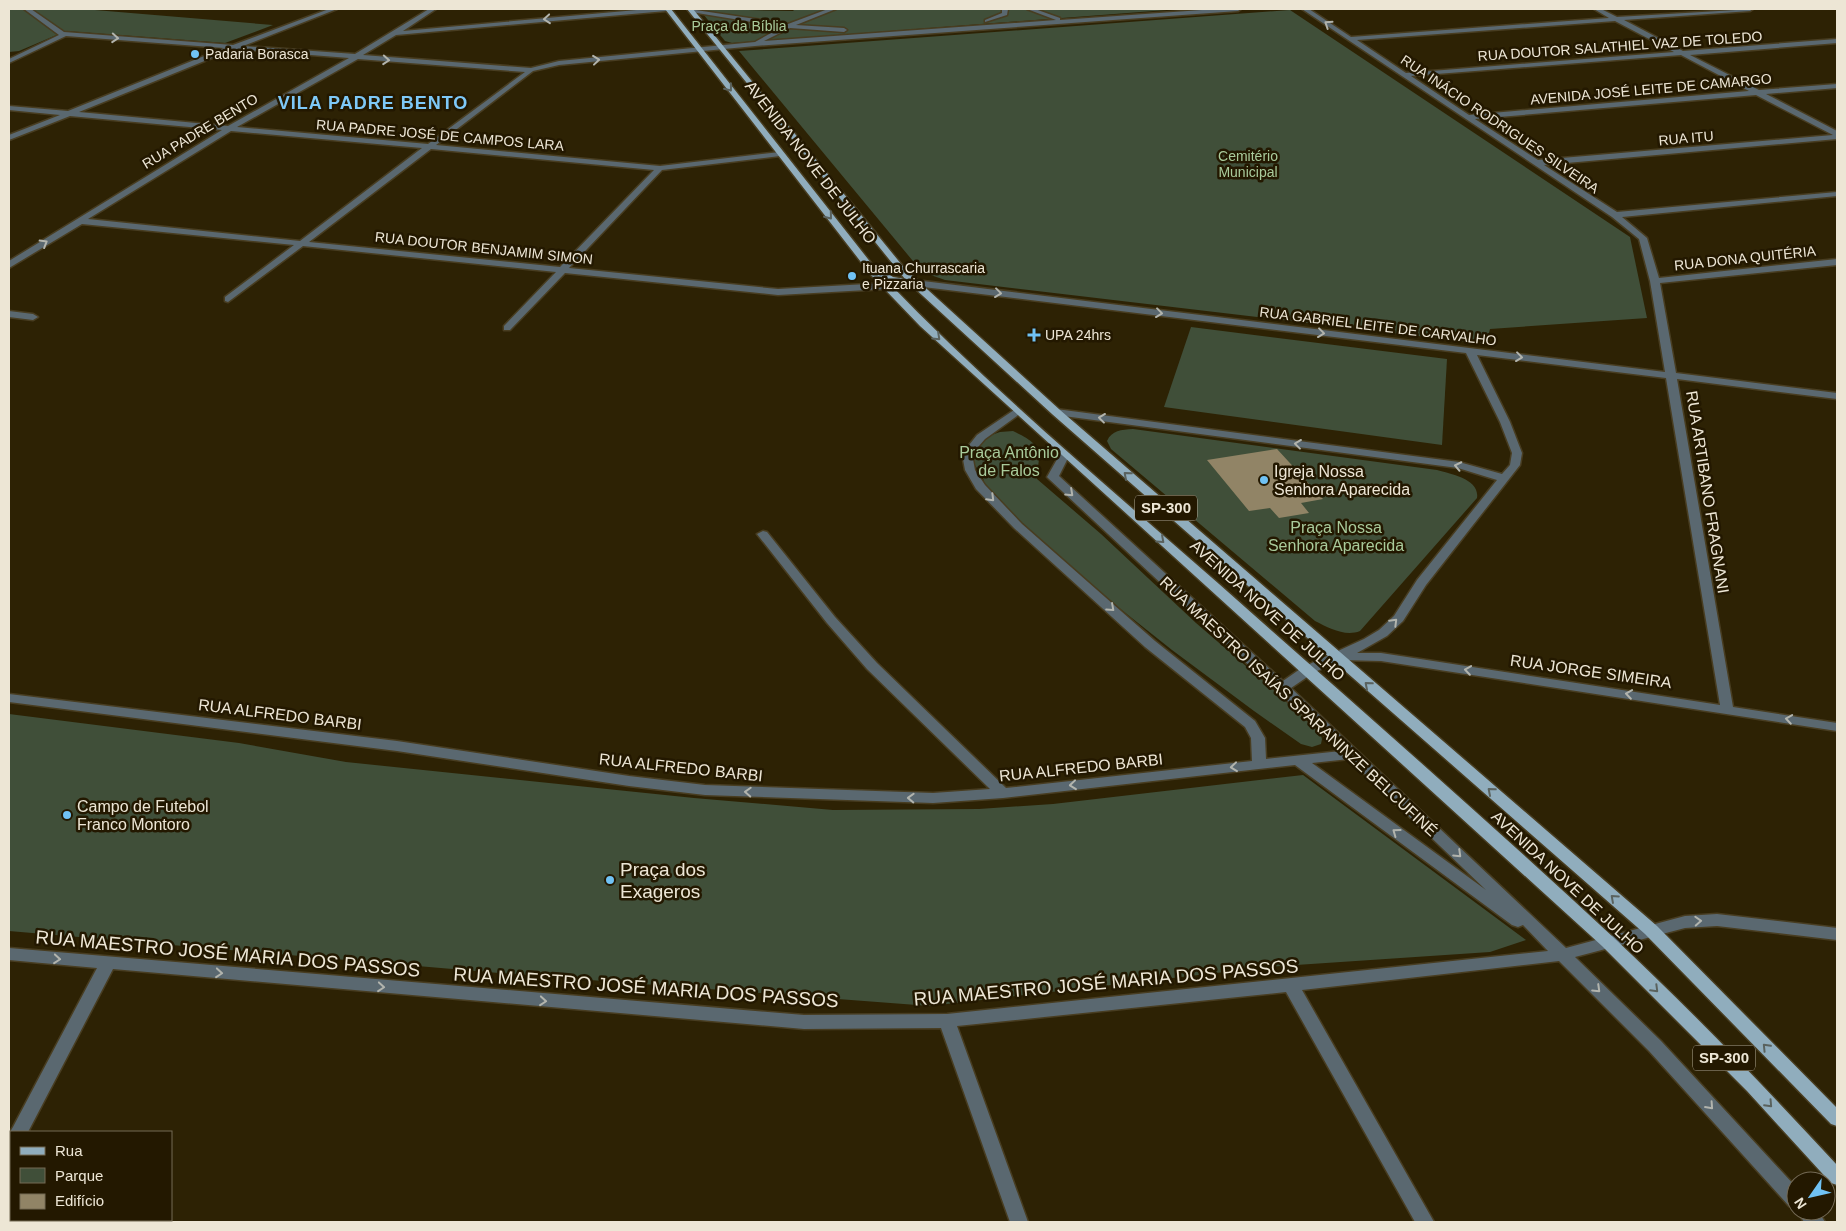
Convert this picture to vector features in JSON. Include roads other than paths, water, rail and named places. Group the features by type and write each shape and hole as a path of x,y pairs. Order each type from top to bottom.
{"main road":[{"name":"SP-300","path":"667,9 699,49"},
{"name":"SP-300","path":"688,9 722,47"},
{"name":"AVENIDA NOVE DE JULHO","path":"722,47 809,157 915,283 932,300 1056,412 1650,930 1837,1119"},
{"name":"AVENIDA NOVE DE JULHO","path":"699,49 885,286 923,324 1017,411 1308,670 1608,942 1753,1086 1837,1177"},
{"path":"860,254 870,260 885,277 915,283"},
{"path":"885,286 902,287 932,300"}],"street":[{"path":"26,9 62,34 354,58 531,70 559,63 774,42 1238,9"},
{"path":"9,138 233,47 334,9"},
{"name":"RUA PADRE BENTO","path":"9,264 230,128 354,58 433,9"},
{"path":"394,33 667,9"},
{"path":"688,9 788,26 871,31"},
{"path":"755,44 800,20 833,9"},
{"path":"972,24 1002,17 1005,14 1005,9"},
{"path":"1030,9 1062,21"},
{"path":"1208,9 1222,10"},
{"name":"RUA INÁCIO RODRIGUES SILVEIRA","path":"1305,9 1615,215 1643,238 1655,281"},
{"path":"1598,9 1837,136"},
{"path":"1350,39 1750,9"},
{"path":"718,14 735,10 800,20"},
{"path":"814,15 813,20 815,24 827,29"},
{"path":"774,42 822,35 871,31 972,24 1018,24"},
{"path":"9,60 66,34"},
{"name":"RUA DOUTOR SALATHIEL VAZ DE TOLEDO","path":"1404,75 1837,41"},
{"path":"9,55 18,56"},
{"path":"228,299 531,70"},
{"name":"AVENIDA JOSÉ LEITE DE CAMARGO","path":"1467,116 1837,86"},
{"name":"RUA PADRE JOSÉ DE CAMPOS LARA","path":"9,108 660,168 780,154"},
{"name":"RUA ITU","path":"1536,163 1837,136"},
{"path":"507,328 660,168"},
{"path":"1615,215 1837,194"},
{"name":"RUA DOUTOR BENJAMIM SIMON","path":"80,221 778,292 885,286"},
{"name":"RUA DONA QUITÉRIA","path":"1655,281 1837,262"},
{"name":"RUA ARTIBANO FRAGNANI","path":"1655,281 1727,709"},
{"name":"RUA GABRIEL LEITE DE CARVALHO","path":"915,283 1837,396"},
{"path":"9,314 33,317"},
{"path":"1282,688 1308,670 1383,633 1399,618 1421,583 1515,466 1517,452 1506,422 1470,351"},
{"path":"1017,411 981,436 967,454 970,470 980,487 1018,526 1150,644 1250,724 1258,738 1259,765"},
{"path":"1056,412 1459,465 1505,479"},
{"name":"RUA MAESTRO ISAÍAS SPARANINZE BELCUFINÉ","path":"1065,454 1053,477 1282,688 1517,910 1655,1046 1786,1189"},
{"path":"763,534 831,620 872,666 1003,793"},
{"name":"RUA JORGE SIMEIRA","path":"1338,656 1381,657 1837,727"},
{"name":"RUA ALFREDO BARBI","path":"9,698 396,746 619,780 705,790 933,798 1003,793 1352,754"},
{"name":"RUA MAESTRO ISAÍAS SPARANINZE BELCUFINÉ","path":"1298,760 1562,955"},
{"name":"RUA MAESTRO JOSÉ MARIA DOS PASSOS","path":"9,954 804,1022 947,1021 1562,955 1685,922 1717,920 1837,934"},
{"path":"20,1131 108,963"},
{"path":"1291,985 1425,1222"},
{"path":"947,1021 1019,1222"}],"place":[{"name":"Padaria Borasca","path":"195,54"},
{"name":"Ituana Churrascaria e Pizzaria","path":"852,276"},
{"name":"UPA 24hrs","path":"1034,335"},
{"name":"Igreja Nossa Senhora Aparecida","path":"1264,480"},
{"name":"Campo de Futebol Franco Montoro","path":"67,815"},
{"name":"Praça dos Exageros","path":"610,880"}],"district":[{"name":"VILA PADRE BENTO","path":"373,103"}],"park label":[{"name":"Praça da Bíblia","path":"739,26"},
{"name":"Cemitério Municipal","path":"1248,164"},
{"name":"Praça Antônio de Falos","path":"1009,461"},
{"name":"Praça Nossa Senhora Aparecida","path":"1336,536"}]}
